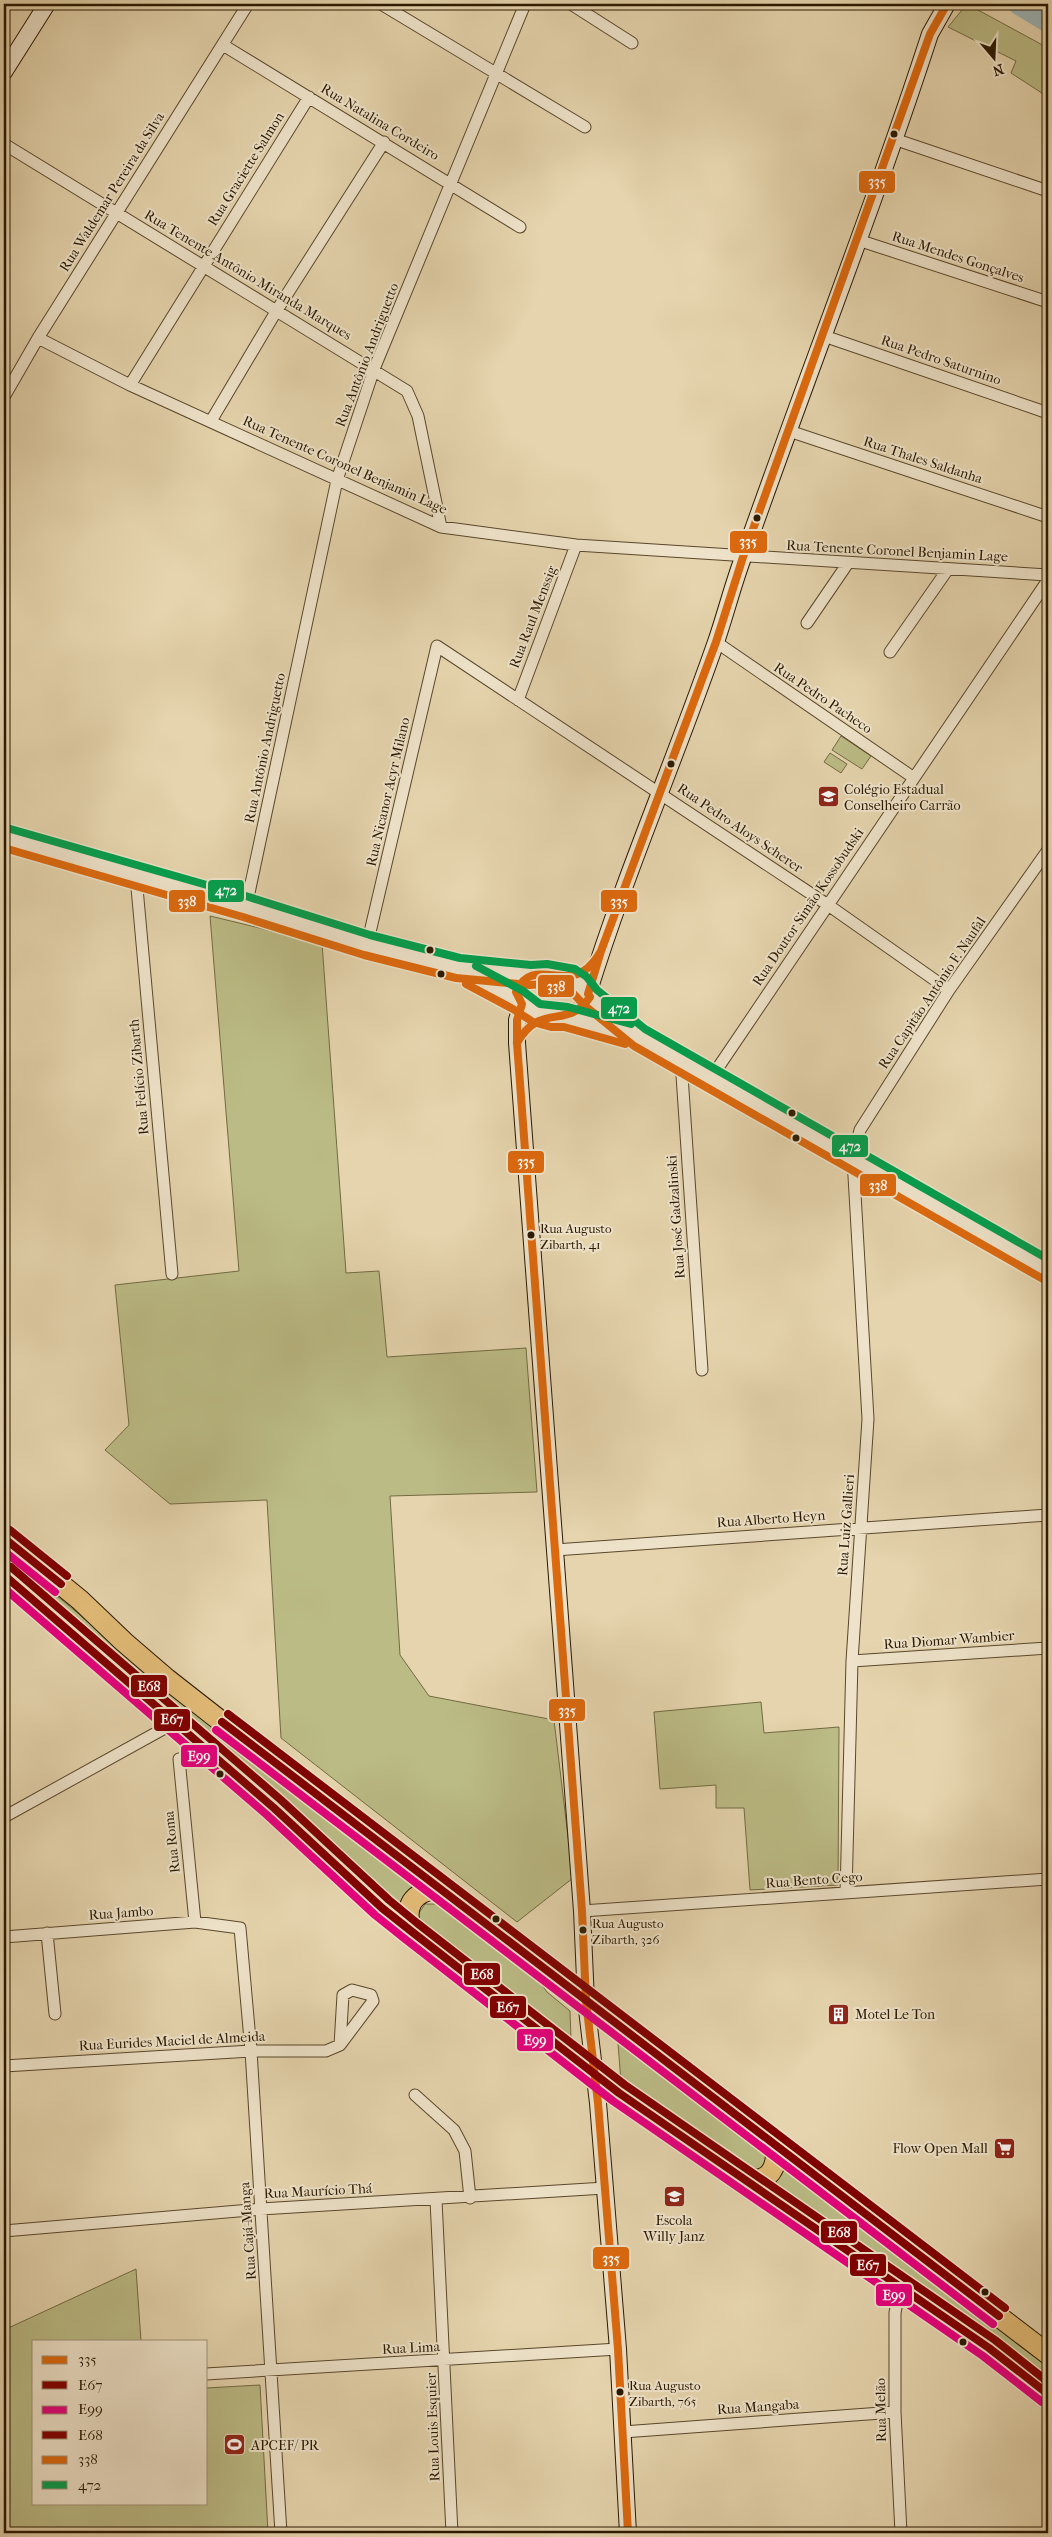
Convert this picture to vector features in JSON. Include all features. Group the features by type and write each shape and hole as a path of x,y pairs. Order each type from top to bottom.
{"highway":[{"path":"4,1538 80,1600 124,1642 168,1679 438,1888 1048,2354"},
{"path":"4,1575 174,1724 274,1808 382,1908 411,1931 594,2074 739,2177 988,2348 1048,2394"},
{"path":"411,1931 407,1917 414,1898 421,1892 438,1888"},
{"path":"739,2177 755,2180 767,2176 775,2166 777,2154 774,2144"}],"main road":[{"path":"4,72 47,4"},
{"path":"517,1043 530,1024 576,1014 585,1007 601,951 716,642 743,557 824,336 930,34 944,5"},
{"path":"4,838 136,878 246,907 367,945 458,968 531,975 546,974 572,979 582,985 589,996 639,1038 1048,1270"},
{"path":"561,977 579,974 591,966 601,951"},
{"path":"458,968 520,1002 536,1013 639,1038"},
{"path":"531,975 523,978 518,984 516,992 520,1002 517,1043 582,1911 586,2001 605,2188 618,2349 628,2533"}],"street":[{"name":"Rua Waldemar Pereira da Silva","path":"4,397 38,338 248,4"},
{"path":"381,4 584,127"},
{"name":"Rua Antônio Andriguetto","path":"246,907 337,480 374,369 525,4"},
{"path":"571,4 632,43"},
{"name":"Rua Natalina Cordeiro","path":"223,44 520,227"},
{"name":"Rua Graciette Salmon","path":"130,384 309,97"},
{"path":"894,139 1048,191"},
{"path":"212,421 277,310 384,142"},
{"name":"Rua Tenente Antônio Miranda Marques","path":"4,144 374,369 407,391 418,416 442,527"},
{"name":"Rua Mendes Gonçalves","path":"858,240 1048,302"},
{"name":"Rua Pedro Saturnino","path":"824,336 1048,414"},
{"name":"Rua Tenente Coronel Benjamin Lage","path":"38,338 130,384 442,527 576,545 743,557 1048,574"},
{"name":"Rua Thales Saldanha","path":"789,431 1048,517"},
{"name":"Rua Raul Menssig","path":"518,700 576,545"},
{"path":"807,623 848,563"},
{"path":"890,652 948,569"},
{"name":"Rua Doutor Simão Kossobudski","path":"711,1078 1048,580"},
{"name":"Rua Pedro Pacheco","path":"716,642 914,778"},
{"name":"Rua Pedro Aloys Scherer","path":"437,646 828,905 949,990"},
{"name":"Rua Nicanor Acyr Milano","path":"367,945 437,646"},
{"name":"Rua Capitão Antônio F. Naufal","path":"853,1159 860,1130 949,990 1048,850"},
{"name":"Rua Felício Zibarth","path":"136,878 172,1274"},
{"name":"Rua José Gadzalinski","path":"681,1061 702,1370"},
{"name":"Rua Luiz Gallieri","path":"846,1892 852,1662 868,1419 853,1159"},
{"name":"Rua Alberto Heyn","path":"555,1550 1048,1515"},
{"name":"Rua Diomar Wambier","path":"852,1662 1048,1648"},
{"path":"4,1817 174,1724"},
{"name":"Rua Roma","path":"179,1759 194,1922"},
{"name":"Rua Bento Cego","path":"582,1911 1048,1880"},
{"name":"Rua Jambo","path":"4,1937 194,1922 240,1928"},
{"name":"Rua Cajá-Manga","path":"240,1928 251,2051 281,2533"},
{"path":"47,1934 55,2014"},
{"name":"Rua Eurides Maciel de Almeida","path":"4,2066 251,2051 326,2051 340,2045"},
{"path":"415,2094 454,2130 465,2151 470,2198"},
{"name":"Rua Maurício Thá","path":"4,2231 261,2209 470,2198 605,2188"},
{"name":"Rua Louis Esquier","path":"436,2200 452,2533"},
{"name":"Rua Melão","path":"900,2286 895,2313 895,2412 901,2533"},
{"name":"Rua Lima","path":"208,2374 618,2349"},
{"name":"Rua Mangaba","path":"623,2432 895,2412"}],"green space":[{"path":"967,4 1048,48 1048,97 1011,73 1016,61 948,27"},
{"path":"841,736 871,756 862,769 832,750"},
{"path":"830,753 847,764 841,773 824,762"},
{"path":"210,916 322,943 346,1273 379,1271 387,1357 526,1348 537,1492 390,1496 400,1655 429,1696 554,1720 573,1878 517,1922 281,1738 267,1500 170,1504 105,1450 129,1425 115,1285 239,1271"},
{"path":"25,1572 62,1600 253,1759 421,1888 409,1928 18,1579"},
{"path":"761,1702 764,1733 839,1727 838,1885 750,1890 744,1808 716,1808 716,1785 660,1789 654,1712"},
{"path":"425,1904 437,1904 539,1981 547,1992 570,2011 571,2039 417,1923 419,1913"},
{"path":"617,2031 775,2155 757,2173 675,2114 621,2082"},
{"path":"785,2163 1048,2362 1048,2394 762,2185"},
{"name":"APCEF/ PR","path":"136,2269 141,2340 32,2340 32,2504 208,2504 208,2388 260,2385 268,2533 4,2533 4,2330"}],"waterway":[{"path":"1018,4 1048,22"}],"transit line":[{"name":"335","path":"517,1043 526,1030 535,1023 572,1013 590,997 588,994 601,951 716,642 743,557 930,34 947,4"},
{"name":"472","path":"7,828 249,897 370,935 460,958 531,965 547,964 575,969 587,977 597,990 645,1029 1048,1259"},
{"name":"338","path":"4,848 243,917 364,955 456,978 530,985 545,984 568,988 584,1005 634,1046 1043,1279"},
{"name":"335","path":"601,951 591,965 582,972 564,976 537,975 529,977 522,982 516,992 522,1004 517,1020 517,1043 582,1911 586,2001 598,2103 618,2349 628,2533"},
{"name":"472","path":"476,966 523,991 540,1004 568,1007 631,1024"},
{"name":"338","path":"466,984 533,1022 551,1027 564,1027 625,1044"},
{"name":"E68","path":"10,1530 67,1576"},
{"name":"E67","path":"4,1538 61,1584"},
{"name":"E99","path":"4,1551 55,1592"},
{"name":"E68","path":"11,1567 281,1800 389,1900 417,1923 625,2085 995,2340 1048,2382"},
{"name":"E67","path":"4,1575 274,1808 382,1908 411,1931 619,2093 989,2348 1048,2394"},
{"name":"E99","path":"4,1588 267,1815 375,1915 405,1939 613,2101 983,2356 1042,2402"},
{"name":"E68","path":"228,1714 1005,2308"},
{"name":"E67","path":"222,1722 999,2316"},
{"name":"E99","path":"216,1730 993,2324"}],"place":[{"name":"Colégio Estadual Conselheiro Carrão","path":"828,797"},
{"name":"Rua Augusto Zibarth, 41","path":"531,1235"},
{"name":"Rua Augusto Zibarth, 326","path":"583,1930"},
{"name":"Motel Le Ton","path":"839,2014"},
{"name":"Flow Open Mall","path":"1004,2148"},
{"name":"Escola Willy Janz","path":"674,2197"},
{"name":"Rua Augusto Zibarth, 765","path":"620,2392"},
{"name":"APCEF/ PR","path":"235,2445"}]}
